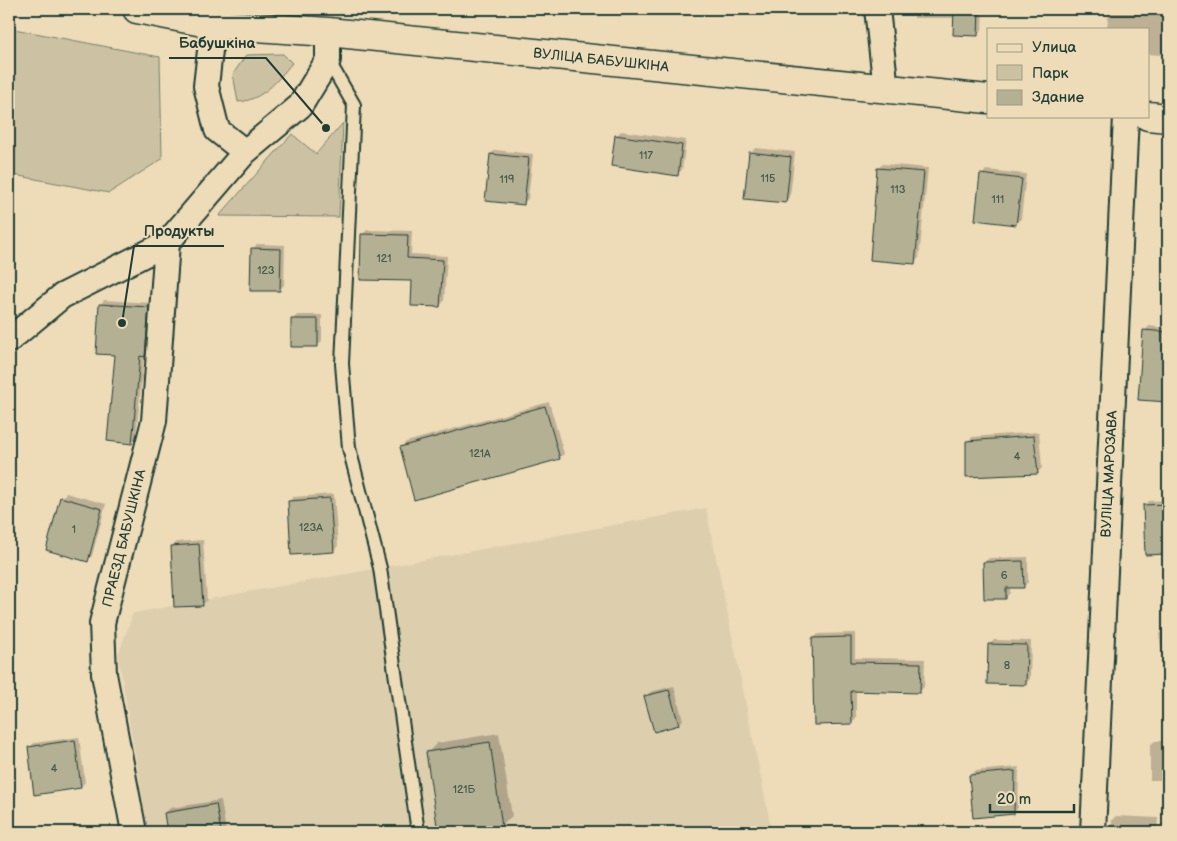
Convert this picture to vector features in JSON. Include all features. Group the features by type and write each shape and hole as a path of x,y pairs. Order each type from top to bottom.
{"street":[{"name":"ВУЛІЦА БАБУШКІНА","path":"137,9 181,13 213,24 328,32 987,99"},
{"path":"877,9 886,88"},
{"path":"213,24 206,86 217,130 245,152"},
{"path":"9,340 62,296 167,242 245,152 300,106 328,60 328,32"},
{"path":"1150,116 1168,118"},
{"name":"ВУЛІЦА МАРОЗАВА","path":"1093,832 1126,118"},
{"name":"ПРАЕЗД БАБУШКІНА","path":"134,832 104,674 102,623 154,421 167,242"}],"lane":[{"path":"328,60 354,105 342,364 348,448 380,568 418,832"}],"shaded area":[{"path":"706,508 772,832 148,832 118,655 133,613"}],"green space":[{"path":"9,28 160,57 162,159 109,193 9,174"},
{"path":"283,54 292,63 275,83 255,98 238,102 233,74 246,55"},
{"path":"343,123 339,217 219,216 292,134 316,154"}],"building":[{"path":"954,9 979,9 978,36 953,35"},
{"path":"615,135 682,145 678,176 611,166"},
{"path":"749,152 791,157 786,203 744,199"},
{"path":"490,154 529,158 524,205 485,201"},
{"path":"877,168 924,172 915,264 870,260"},
{"path":"980,174 1022,179 1016,225 975,220"},
{"path":"361,234 408,235 407,258 443,260 440,307 411,306 412,281 360,280"},
{"path":"251,248 281,249 280,291 250,291"},
{"path":"99,304 149,307 145,357 140,356 132,444 107,441 115,355 96,354"},
{"path":"291,319 318,319 318,347 291,347"},
{"path":"1143,330 1168,332 1168,402 1138,400"},
{"path":"545,406 560,459 414,500 400,447"},
{"path":"1034,436 1038,474 966,477 966,441"},
{"path":"60,497 102,509 88,562 46,550"},
{"path":"330,498 334,552 291,555 288,501"},
{"path":"1168,504 1168,554 1145,555 1143,505"},
{"path":"199,544 203,606 174,607 171,546"},
{"path":"1023,561 1024,588 1006,588 1006,599 984,599 983,562"},
{"path":"851,637 851,662 921,663 920,693 851,691 852,724 814,725 812,638"},
{"path":"988,644 1027,645 1026,685 987,684"},
{"path":"669,690 679,725 654,732 644,696"},
{"path":"75,740 81,788 34,795 28,747"},
{"path":"490,742 502,827 465,832 438,832 426,752"},
{"path":"1015,771 1014,814 973,818 969,775"},
{"path":"216,804 221,832 167,832 164,813"}],"place":[{"name":"Бабушкіна","path":"326,128"},
{"name":"Продукты","path":"122,323"}]}
